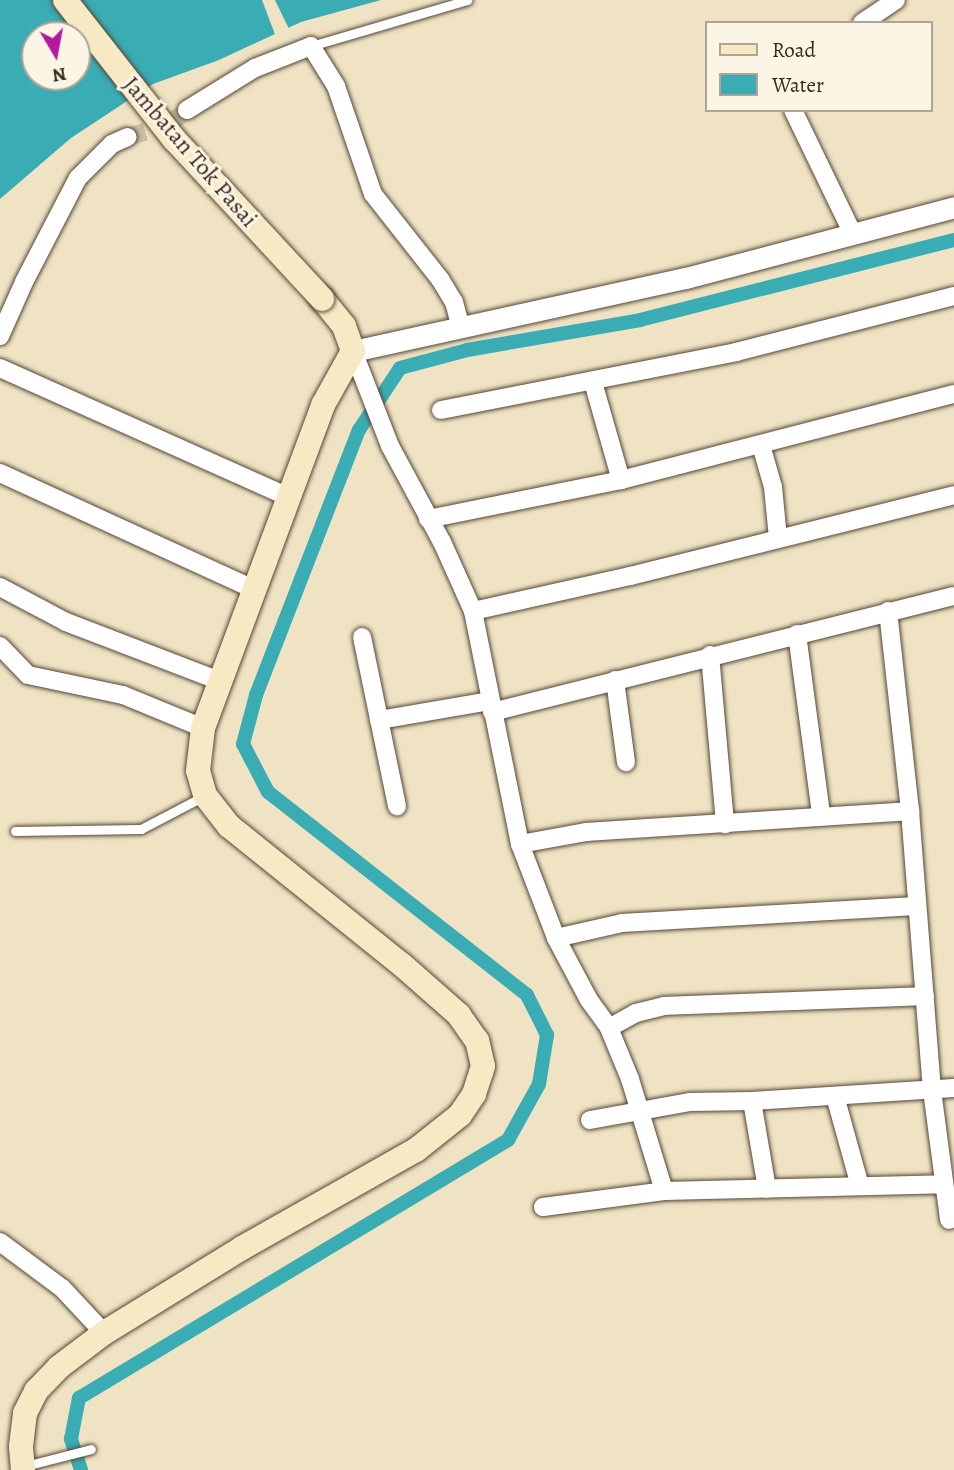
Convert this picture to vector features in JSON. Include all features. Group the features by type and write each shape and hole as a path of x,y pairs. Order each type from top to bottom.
{"main road":[{"name":"Jambatan Tok Pasai","path":"65,0 174,139 344,326 356,359"},
{"path":"22,1468 22,1429 30,1402 51,1374 104,1334 242,1248 416,1150 460,1115 474,1094 481,1073 483,1066 477,1041 459,1015 402,965 229,826 205,795 198,771 203,728 323,405 356,359"}],"street":[{"path":"865,21 896,0"},
{"path":"187,110 255,68 311,46 336,86 373,194 440,279 454,302 460,325"},
{"path":"794,112 853,234"},
{"path":"0,336 24,282 78,178 112,144 128,137"},
{"path":"664,1191 640,1111 609,1028 589,1000 556,938 520,844 473,611 461,579 390,446 356,359 460,325 686,278 954,207"},
{"path":"441,410 593,382 772,344 954,296"},
{"path":"0,368 289,496"},
{"path":"593,382 621,480"},
{"path":"428,519 621,480 954,394"},
{"path":"761,445 773,487 778,538"},
{"path":"0,473 256,590"},
{"path":"473,611 630,576 954,495"},
{"path":"0,587 66,622 220,681"},
{"path":"379,720 491,707 615,680 954,596"},
{"path":"888,611 909,811 932,1090 949,1220"},
{"path":"797,634 821,815"},
{"path":"362,637 397,806"},
{"path":"0,646 28,675 123,695 203,728"},
{"path":"710,655 725,824"},
{"path":"615,680 626,762"},
{"path":"520,844 587,832 909,811"},
{"path":"556,938 622,923 916,906"},
{"path":"609,1028 636,1013 664,1006 925,996"},
{"path":"590,1120 690,1102 752,1101 954,1088"},
{"path":"835,1096 860,1186"},
{"path":"752,1101 767,1189"},
{"path":"543,1207 664,1191 944,1184"},
{"path":"0,1242 62,1288 104,1334"}],"lane":[{"path":"311,46 467,0"},
{"path":"15,831 141,829 205,795"},
{"path":"22,1468 80,1454 90,1449"}],"water":[{"path":"0,0 381,0 301,22 219,60 153,84 71,138 0,199"}],"pier":[{"path":"262,0 275,0 290,31 276,37"}],"waterway":[{"path":"81,1470 71,1439 79,1398 508,1140 539,1084 547,1035 527,995 268,792 243,744 256,695 359,430 400,368 467,350 640,320 954,240"}],"tunnel":[{"path":"128,137 168,125 187,110"}]}
